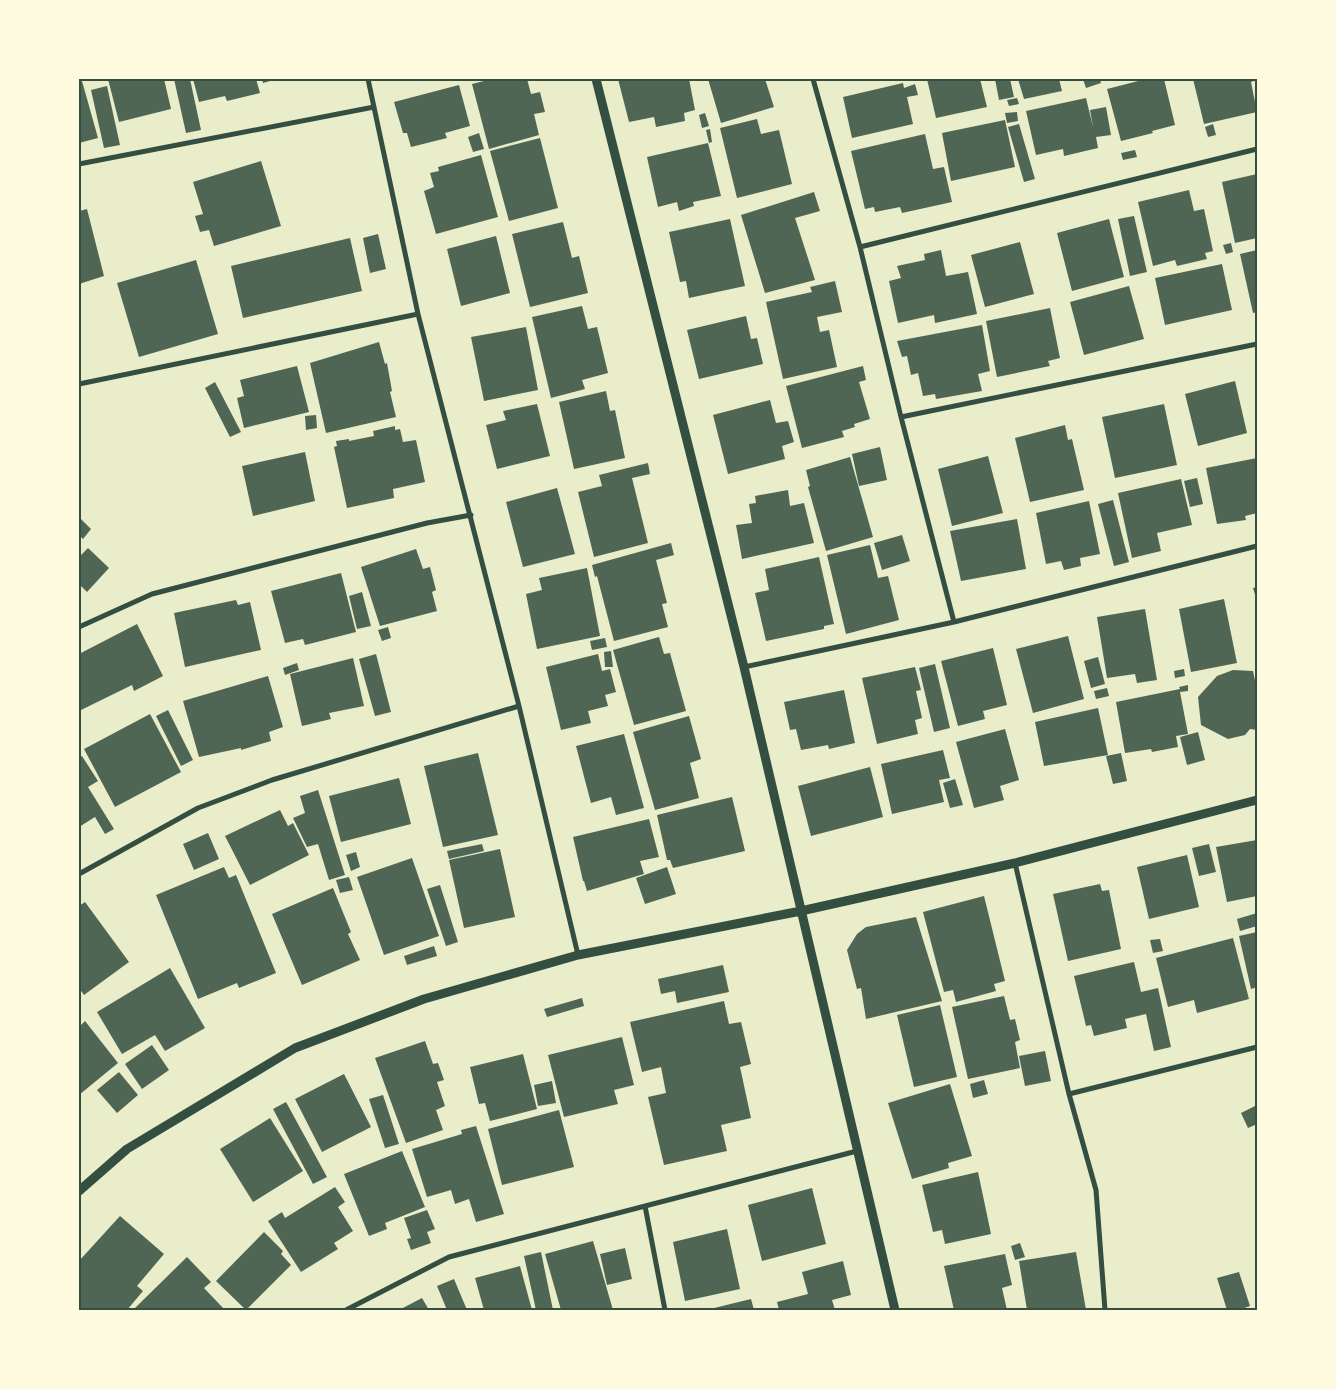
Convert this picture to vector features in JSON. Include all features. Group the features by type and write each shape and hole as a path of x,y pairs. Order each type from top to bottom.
{"street":[{"path":"368,79 418,314 519,706 578,955"},
{"path":"596,79 744,667 856,1151 895,1310"},
{"path":"813,79 860,247 901,417 954,622"},
{"path":"79,164 374,108"},
{"path":"860,247 1257,149"},
{"path":"79,384 418,314"},
{"path":"901,417 1257,344"},
{"path":"79,628 152,594 427,523 471,514"},
{"path":"744,667 954,622 1257,546"},
{"path":"79,874 198,808 272,780 519,706"},
{"path":"79,1191 127,1149 294,1048 424,998 578,955 800,911 1015,863 1257,800"},
{"path":"1015,863 1069,1094 1096,1190 1105,1310"},
{"path":"1069,1094 1257,1047"},
{"path":"346,1310 450,1257 856,1151"},
{"path":"645,1206 665,1310"}],"building":[{"path":"108,79 164,79 171,109 119,122"},
{"path":"174,79 190,79 201,130 186,133"},
{"path":"193,79 256,79 260,93 227,101 225,96 199,102"},
{"path":"262,79 277,79 263,83"},
{"path":"492,79 527,79 531,94 540,92 545,112 534,114 539,135 489,149 472,84"},
{"path":"618,79 689,79 695,110 684,113 685,121 656,127 654,117 629,122"},
{"path":"708,79 765,79 774,107 721,123"},
{"path":"927,79 980,79 987,107 936,118"},
{"path":"995,79 1010,79 1014,97 999,100"},
{"path":"1018,79 1059,79 1062,91 1024,99"},
{"path":"1083,79 1100,79 1101,83 1086,88"},
{"path":"1146,79 1164,79 1175,125 1121,141 1107,89"},
{"path":"1193,79 1257,79 1251,82 1257,112 1204,124"},
{"path":"82,81 98,138 79,143 79,82"},
{"path":"903,83 904,88 915,84 918,95 907,97 913,124 852,138 843,97"},
{"path":"459,85 470,126 445,133 447,138 411,147 407,133 403,133 394,102"},
{"path":"107,86 120,145 104,148 91,90"},
{"path":"1017,98 1019,104 1009,106 1007,100"},
{"path":"1086,98 1093,127 1090,110 1106,107 1111,135 1096,137 1098,148 1064,156 1063,149 1036,155 1026,111"},
{"path":"1017,112 1018,121 1007,123 1005,113"},
{"path":"705,113 709,126 702,128 699,115"},
{"path":"757,119 761,134 779,130 792,184 737,198 720,128"},
{"path":"1005,120 1015,167 951,181 942,133"},
{"path":"1019,124 1035,179 1024,182 1008,127"},
{"path":"1213,124 1216,135 1208,137 1205,127"},
{"path":"710,129 712,142 709,143 706,130"},
{"path":"479,133 484,149 473,152 468,137"},
{"path":"925,134 933,169 944,167 952,202 902,213 900,207 875,212 874,207 865,209 851,151"},
{"path":"540,138 558,208 509,221 490,151"},
{"path":"708,143 721,196 693,202 694,206 679,211 677,202 658,207 647,157"},
{"path":"1135,150 1137,157 1123,160 1121,153"},
{"path":"481,155 498,217 436,234 424,191 434,187 430,173 439,171 438,167"},
{"path":"261,161 281,226 214,246 209,230 200,232 195,216 203,214 193,182"},
{"path":"1257,174 1257,238 1235,243 1222,182"},
{"path":"1189,190 1194,211 1204,209 1213,251 1205,253 1207,259 1177,266 1175,260 1153,266 1138,202"},
{"path":"814,192 820,211 795,218 815,280 765,293 741,215"},
{"path":"87,209 104,276 79,284 79,211"},
{"path":"1134,216 1147,272 1130,276 1118,219"},
{"path":"730,219 745,286 689,298 686,281 680,282 669,232"},
{"path":"1109,219 1124,277 1072,291 1057,233"},
{"path":"563,222 572,258 579,256 588,293 530,307 512,234"},
{"path":"378,234 386,269 370,273 363,238"},
{"path":"496,236 510,293 461,306 447,249"},
{"path":"350,238 362,291 243,318 231,266"},
{"path":"1020,242 1034,294 985,307 971,255"},
{"path":"1231,243 1233,252 1226,254 1223,245"},
{"path":"941,250 946,276 968,272 977,314 935,323 934,315 898,323 889,281 901,278 897,266 925,260 924,254"},
{"path":"1257,250 1257,312 1253,313 1240,254"},
{"path":"196,260 218,334 139,357 117,283"},
{"path":"1222,264 1232,310 1165,325 1155,278"},
{"path":"835,281 842,312 817,317 820,332 829,330 837,367 783,379 766,302 812,292 810,287"},
{"path":"1129,286 1144,339 1084,355 1070,302"},
{"path":"582,306 588,329 597,327 608,373 582,380 585,389 551,398 532,317"},
{"path":"1050,308 1060,358 1048,361 1050,366 997,377 986,321"},
{"path":"746,316 751,339 757,338 763,364 699,379 687,330"},
{"path":"982,325 990,371 978,374 982,391 936,399 935,394 923,396 918,373 911,375 907,356 902,357 897,341"},
{"path":"526,327 538,390 484,401 471,337"},
{"path":"379,342 385,364 387,363 392,391 390,392 396,417 326,433 310,363"},
{"path":"297,366 309,412 244,428 237,398 244,396 240,380"},
{"path":"863,366 866,380 859,382 870,419 854,424 855,427 842,431 844,437 802,448 786,386"},
{"path":"1235,381 1247,433 1198,446 1185,394"},
{"path":"215,382 241,432 230,437 205,388"},
{"path":"606,391 610,411 615,410 625,458 574,469 559,402"},
{"path":"770,400 776,423 788,421 794,442 782,446 785,459 728,474 713,415"},
{"path":"537,404 550,456 497,469 486,425 506,420 503,411"},
{"path":"1164,404 1177,465 1115,478 1102,417"},
{"path":"316,415 317,428 306,430 305,416"},
{"path":"1065,425 1068,440 1072,439 1084,490 1030,502 1015,438"},
{"path":"395,426 395,430 400,429 403,442 416,440 425,482 393,489 394,498 347,508 334,447 337,446 336,441 349,439 349,441 374,436 373,431"},
{"path":"880,447 887,480 859,486 852,454"},
{"path":"305,452 315,501 253,516 242,466"},
{"path":"988,456 1003,513 952,526 938,469"},
{"path":"850,457 873,537 826,551 808,487 810,486 806,470"},
{"path":"1257,458 1257,513 1245,516 1246,520 1217,524 1206,468"},
{"path":"648,463 650,474 632,478 648,543 594,557 578,492 602,486 599,475"},
{"path":"1197,478 1203,504 1190,507 1184,481"},
{"path":"1181,479 1192,525 1157,533 1161,551 1132,558 1118,493"},
{"path":"557,488 575,554 523,567 506,502"},
{"path":"788,490 790,506 804,503 814,543 742,559 736,525 752,523 749,504 756,503 755,496"},
{"path":"1113,500 1129,562 1114,566 1098,504"},
{"path":"1089,501 1100,554 1080,558 1081,566 1064,570 1061,561 1046,564 1036,513"},
{"path":"79,517 91,529 83,539 79,535"},
{"path":"1017,519 1026,569 961,581 950,531"},
{"path":"902,535 910,561 882,570 874,543"},
{"path":"671,543 674,555 656,560 667,603 662,604 668,627 614,641 597,576 595,577 592,565"},
{"path":"870,545 878,578 888,576 899,620 846,634 827,555"},
{"path":"88,548 109,568 87,592 79,584 79,557"},
{"path":"416,549 423,569 430,567 436,590 432,592 437,611 380,626 361,567"},
{"path":"819,557 834,624 824,626 824,629 766,641 755,593 769,590 765,569"},
{"path":"587,568 600,636 537,649 526,594 542,590 539,578"},
{"path":"341,573 356,632 305,645 303,639 285,643 271,591"},
{"path":"1257,587 1257,601 1253,588"},
{"path":"362,592 371,626 357,629 349,596"},
{"path":"1224,599 1237,663 1191,672 1179,609"},
{"path":"236,600 238,605 250,602 261,650 185,667 174,613"},
{"path":"1145,609 1157,680 1137,683 1135,674 1107,678 1097,617"},
{"path":"137,624 163,676 134,691 132,685 79,711 79,654"},
{"path":"388,627 391,638 382,641 378,630"},
{"path":"1068,636 1084,699 1033,713 1016,649"},
{"path":"659,637 664,654 670,653 686,711 634,725 613,650"},
{"path":"605,638 607,647 592,650 590,641"},
{"path":"993,648 1007,705 983,711 985,719 958,726 941,661"},
{"path":"611,651 613,667 605,667 604,652"},
{"path":"376,654 391,712 375,716 359,659"},
{"path":"598,654 602,671 610,669 616,692 605,695 608,706 588,711 591,723 561,730 546,667"},
{"path":"1098,657 1105,684 1091,688 1084,661"},
{"path":"353,658 364,706 329,713 331,719 302,726 290,674"},
{"path":"297,663 299,670 285,675 283,668"},
{"path":"935,664 950,728 934,732 919,668"},
{"path":"915,667 921,690 916,691 922,718 915,720 918,734 877,744 862,678"},
{"path":"1184,669 1185,676 1175,678 1174,671"},
{"path":"1233,670 1253,671 1257,690 1257,730 1250,729 1245,735 1228,739 1201,725 1198,697 1217,676"},
{"path":"268,676 283,727 269,732 271,741 241,750 241,748 199,757 183,701"},
{"path":"1188,685 1188,691 1180,692 1188,734 1176,736 1178,747 1152,752 1151,749 1125,753 1116,702 1180,689 1179,687"},
{"path":"1107,688 1109,696 1096,699 1094,691"},
{"path":"844,690 855,743 829,749 828,745 801,750 796,729 790,730 784,702"},
{"path":"1098,708 1108,755 1044,766 1035,722"},
{"path":"168,710 193,760 181,766 156,716"},
{"path":"150,714 181,772 115,807 84,749"},
{"path":"689,716 701,759 690,763 699,798 655,810 633,732"},
{"path":"1005,729 1019,780 1000,786 1004,800 974,808 956,742"},
{"path":"1198,732 1205,760 1187,765 1180,737"},
{"path":"624,734 644,808 616,815 611,797 591,803 576,746"},
{"path":"943,750 950,778 939,780 944,802 892,814 881,764"},
{"path":"478,753 498,835 443,847 424,766"},
{"path":"1121,753 1127,781 1113,784 1106,756"},
{"path":"82,756 98,781 88,787 114,829 105,834 95,817 79,827 79,758"},
{"path":"870,767 883,817 811,836 798,786"},
{"path":"399,778 411,824 341,842 329,796"},
{"path":"955,779 963,805 950,808 943,783"},
{"path":"318,790 345,875 329,880 318,844 307,847 293,818 305,813 300,796"},
{"path":"732,797 745,851 673,868 670,860 667,860 657,815"},
{"path":"280,810 288,826 293,823 309,855 250,885 225,836"},
{"path":"649,819 659,857 640,861 644,874 587,891 573,837"},
{"path":"208,833 219,859 194,870 183,844"},
{"path":"1257,840 1257,896 1227,902 1216,847"},
{"path":"482,844 484,851 449,859 447,851"},
{"path":"1209,844 1216,872 1199,876 1192,848"},
{"path":"500,849 515,917 464,928 449,860"},
{"path":"356,852 360,867 351,871 346,855"},
{"path":"1187,855 1199,907 1149,919 1137,867"},
{"path":"412,858 439,936 384,955 357,877"},
{"path":"224,867 229,878 236,875 276,973 239,988 237,983 198,999 156,895"},
{"path":"667,867 676,894 645,904 636,878"},
{"path":"349,877 353,890 340,893 336,880"},
{"path":"1100,884 1102,891 1109,890 1121,949 1068,961 1053,894"},
{"path":"440,885 458,942 446,946 427,889"},
{"path":"333,888 351,932 348,934 360,960 302,985 272,914"},
{"path":"984,896 1005,981 994,984 996,991 956,1002 953,990 944,992 923,912"},
{"path":"85,902 129,962 84,995 79,988 79,906"},
{"path":"1257,913 1257,926 1240,931 1237,919"},
{"path":"916,917 942,1001 866,1019 861,988 857,989 847,950 857,934 866,927"},
{"path":"1257,932 1257,987 1251,989 1239,936"},
{"path":"1233,938 1249,999 1197,1013 1194,1000 1168,1007 1156,958"},
{"path":"1160,939 1163,951 1153,953 1150,940"},
{"path":"434,946 437,956 407,965 404,956"},
{"path":"1134,962 1141,992 1158,988 1171,1047 1154,1051 1146,1014 1125,1019 1127,1028 1094,1036 1091,1025 1086,1026 1074,976"},
{"path":"723,965 729,992 677,1003 675,991 661,994 658,979"},
{"path":"170,968 205,1028 165,1051 155,1035 122,1054 97,1012"},
{"path":"1004,996 1010,1020 1015,1019 1020,1040 1015,1042 1020,1068 968,1079 952,1007"},
{"path":"582,998 584,1006 547,1017 544,1009"},
{"path":"724,1001 729,1024 741,1022 751,1064 740,1067 751,1118 721,1125 727,1151 664,1165 648,1097 666,1093 661,1067 642,1072 630,1022"},
{"path":"940,1005 957,1077 914,1087 897,1015"},
{"path":"85,1021 118,1063 79,1095 79,1027"},
{"path":"622,1037 634,1085 614,1090 618,1104 564,1117 548,1055"},
{"path":"425,1041 433,1064 438,1063 444,1080 437,1082 445,1106 436,1110 443,1130 406,1143 375,1058"},
{"path":"152,1045 169,1070 142,1089 125,1064"},
{"path":"1045,1051 1051,1081 1025,1086 1019,1056"},
{"path":"523,1054 537,1109 490,1121 485,1103 479,1104 470,1067"},
{"path":"119,1072 138,1095 117,1113 97,1090"},
{"path":"344,1074 371,1127 322,1152 295,1099"},
{"path":"984,1080 988,1094 973,1098 970,1084"},
{"path":"552,1081 556,1103 538,1106 534,1085"},
{"path":"950,1084 972,1156 948,1163 949,1168 912,1179 888,1103"},
{"path":"383,1095 399,1144 385,1148 369,1099"},
{"path":"286,1102 327,1177 313,1184 273,1109"},
{"path":"1257,1105 1257,1124 1248,1128 1241,1113"},
{"path":"559,1110 574,1167 502,1185 488,1129"},
{"path":"270,1118 303,1171 253,1202 220,1149"},
{"path":"476,1126 504,1214 476,1222 469,1199 455,1204 451,1190 427,1197 412,1149 462,1134 461,1130"},
{"path":"402,1151 425,1207 385,1223 387,1229 369,1236 344,1174"},
{"path":"978,1172 991,1234 945,1244 942,1230 933,1232 922,1185"},
{"path":"335,1187 345,1202 338,1207 353,1231 334,1243 338,1249 301,1272 268,1221 282,1212 285,1218"},
{"path":"812,1188 826,1244 762,1261 748,1205"},
{"path":"427,1210 435,1229 427,1232 431,1243 411,1250 407,1239 411,1238 404,1218"},
{"path":"120,1216 164,1254 137,1286 143,1291 127,1310 79,1310 79,1261"},
{"path":"727,1229 740,1289 685,1301 673,1242"},
{"path":"264,1232 283,1251 281,1254 291,1265 246,1310 216,1281"},
{"path":"593,1241 613,1310 561,1310 545,1254"},
{"path":"1020,1243 1025,1257 1015,1260 1011,1246"},
{"path":"625,1248 632,1279 607,1285 600,1254"},
{"path":"541,1252 553,1310 536,1310 524,1256"},
{"path":"1076,1252 1086,1310 1027,1310 1019,1261"},
{"path":"1005,1254 1012,1285 1002,1288 1007,1310 954,1310 944,1266"},
{"path":"187,1257 211,1282 204,1288 225,1310 137,1310 135,1308"},
{"path":"843,1261 851,1295 832,1300 835,1310 779,1310 777,1302 808,1294 802,1272"},
{"path":"520,1266 532,1310 484,1310 475,1278"},
{"path":"1239,1272 1250,1306 1239,1310 1227,1310 1217,1278"},
{"path":"454,1279 467,1310 447,1310 437,1286"},
{"path":"422,1298 429,1310 399,1310"},
{"path":"751,1299 754,1310 706,1310"}]}
